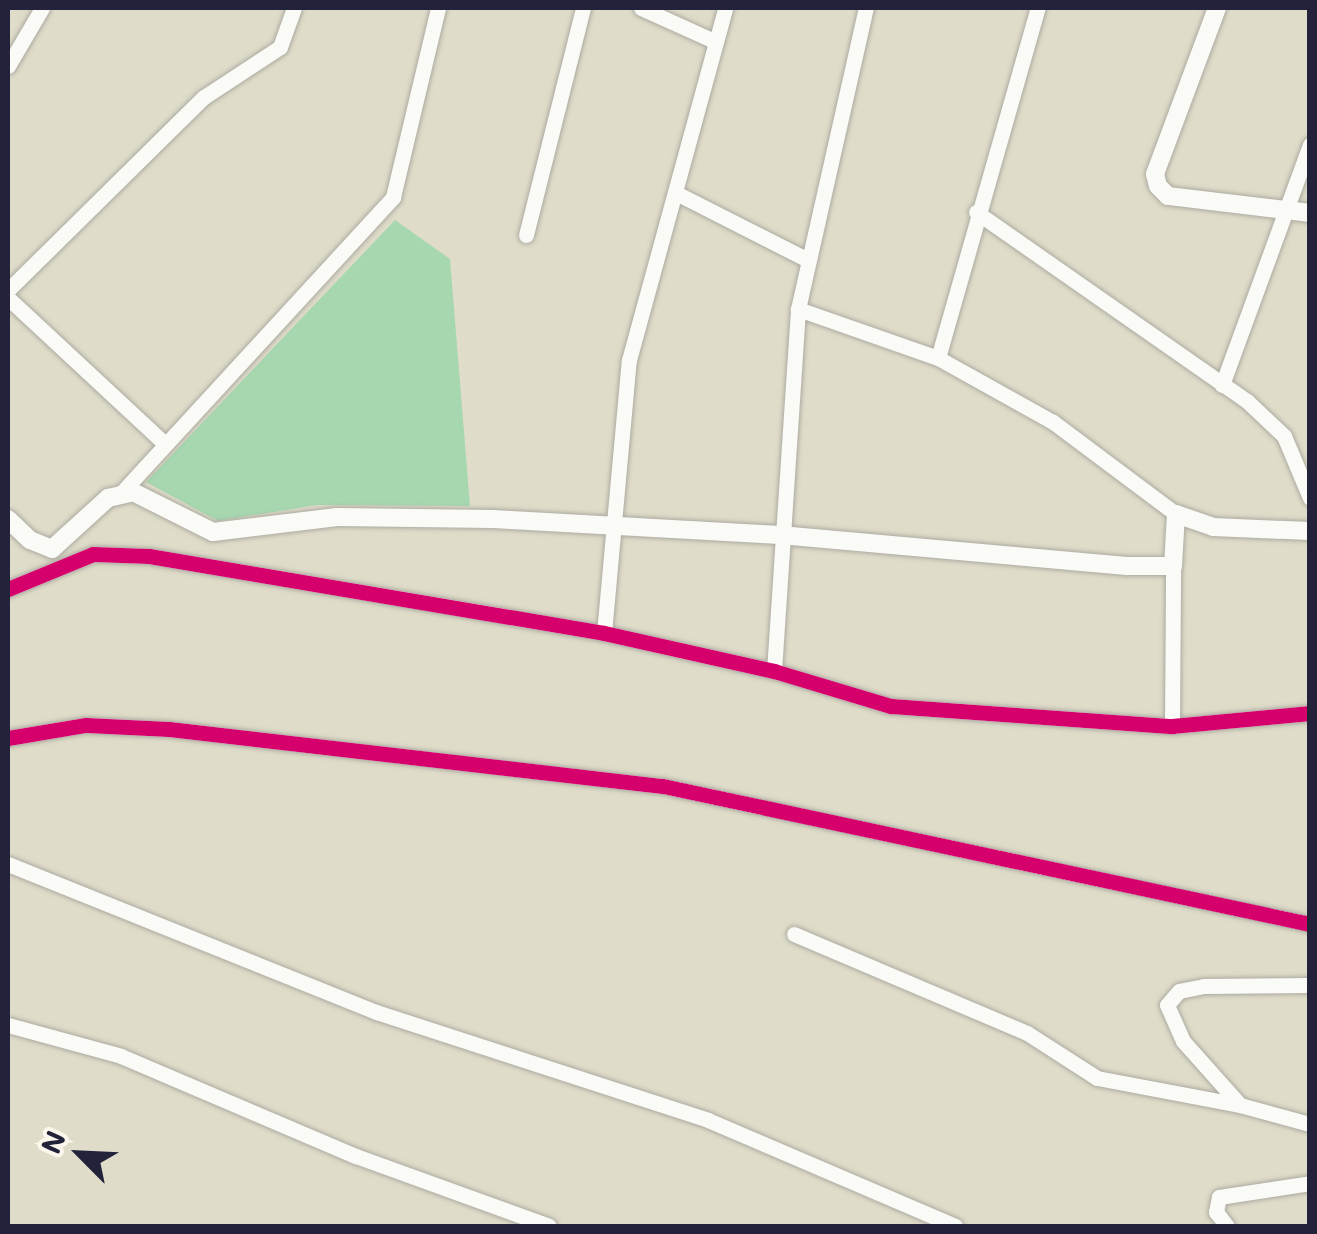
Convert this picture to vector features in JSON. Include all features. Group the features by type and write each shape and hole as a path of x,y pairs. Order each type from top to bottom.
{"street":[{"path":"8,66 42,8"},
{"path":"162,441 8,294 204,97 280,47 294,8"},
{"path":"8,589 66,552 122,492 162,441 270,338 394,196 438,8"},
{"path":"526,235 583,8"},
{"path":"641,8 714,42"},
{"path":"604,633 629,360 725,8"},
{"path":"774,671 780,535 798,309 806,259 866,8"},
{"path":"938,358 976,212 1038,8"},
{"path":"1217,8 1155,174 1158,186 1168,196 1310,213"},
{"path":"1222,385 1310,145"},
{"path":"676,192 806,259"},
{"path":"976,212 1222,385 1284,436 1310,498"},
{"path":"798,309 938,358 1053,422 1176,514 1212,527 1310,531"},
{"path":"122,492 213,532 337,517 614,526 1173,566"},
{"path":"1172,726 1176,514"},
{"path":"8,518 42,548 148,556 604,633 774,671 890,706 1172,726 1310,713"},
{"path":"8,738 86,724 170,729 663,786 1310,924"},
{"path":"8,864 376,1012 708,1120 955,1226"},
{"path":"794,934 1027,1033 1098,1078 1240,1105 1310,1124"},
{"path":"1240,1105 1184,1041 1167,1005 1179,991 1204,986 1310,985"},
{"path":"8,1026 122,1056 356,1156 549,1226"},
{"path":"1228,1226 1216,1212 1219,1197 1310,1183"}],"green space":[{"path":"395,220 450,259 470,506 317,505 218,521 146,482"}],"cycle path":[{"path":"8,589 93,554 149,556 604,633 774,671 891,706 1172,726 1310,713"},
{"path":"8,738 86,725 169,729 663,786 1310,924"}]}
